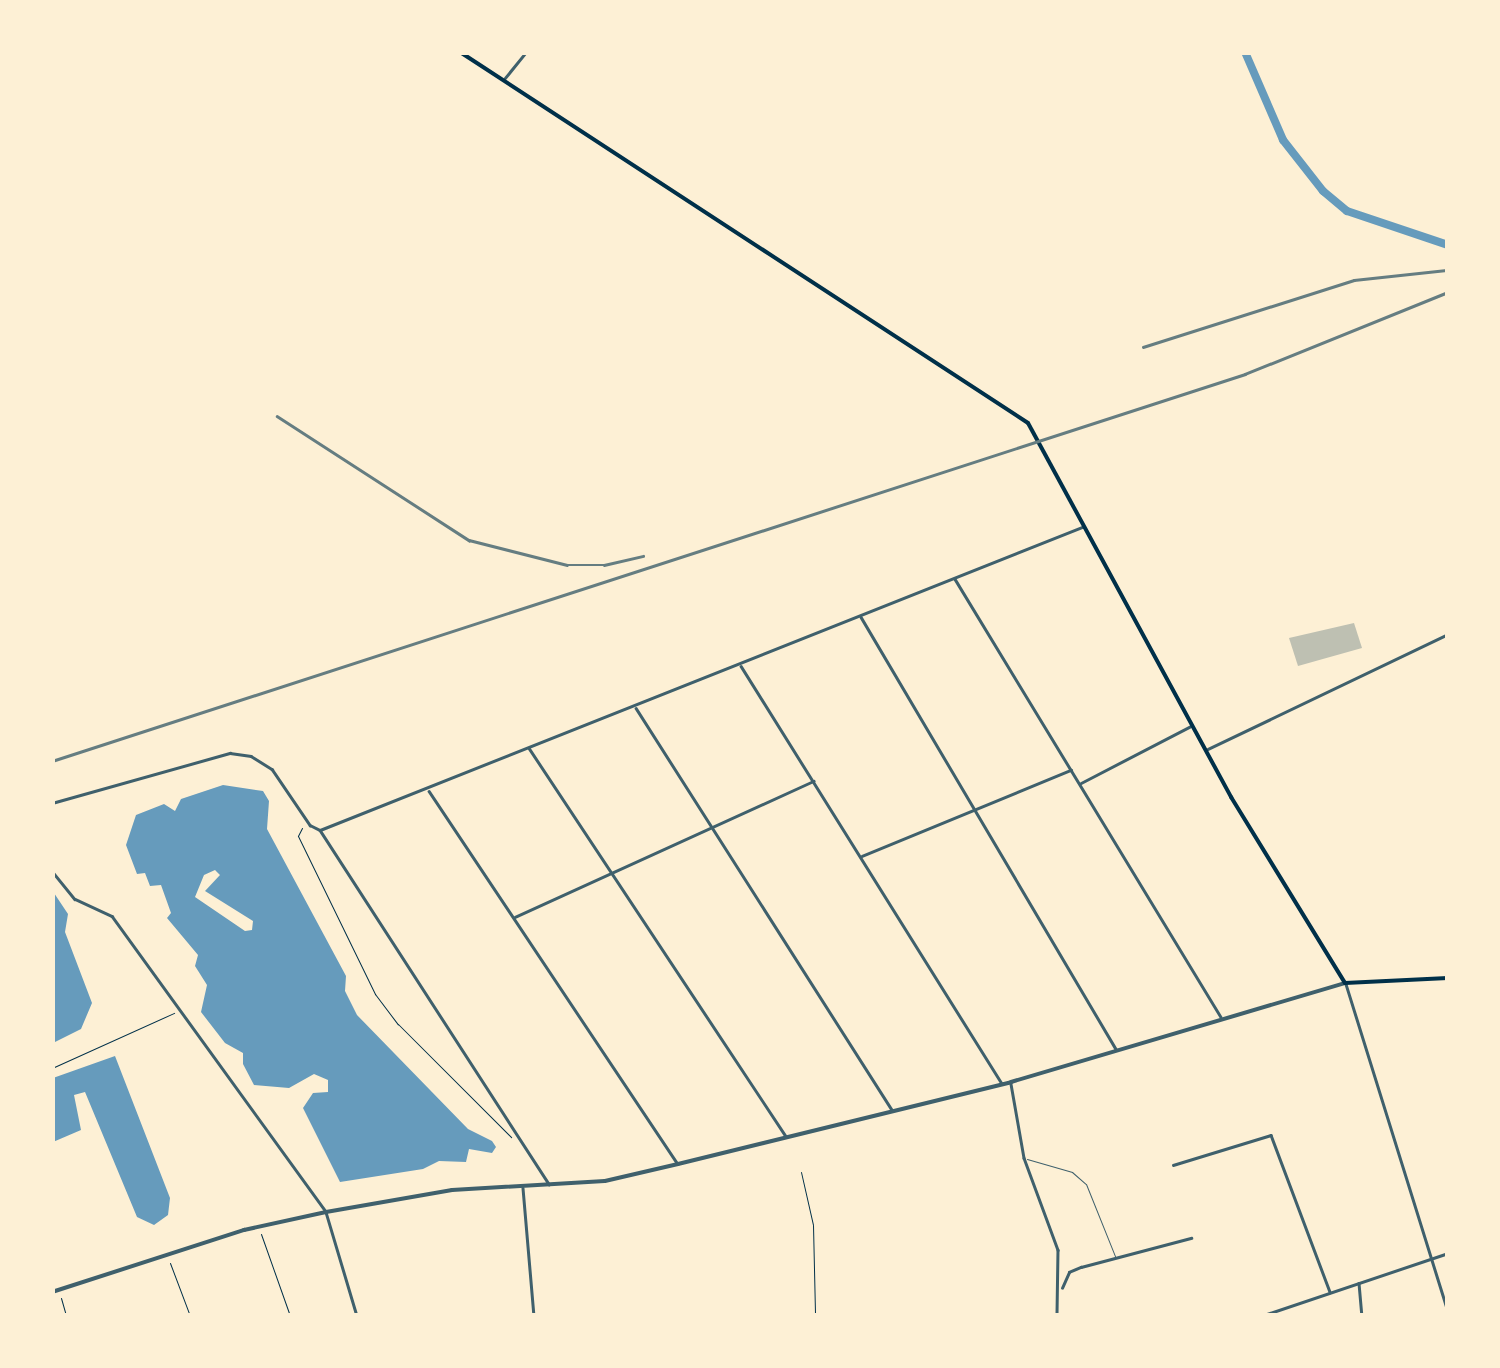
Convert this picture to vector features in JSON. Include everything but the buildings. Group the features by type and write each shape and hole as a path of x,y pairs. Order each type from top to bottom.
{"main road":[{"path":"460,52 1012,410 1032,428 1193,725 1345,982 1448,978"}],"street":[{"path":"504,81 526,52"},
{"path":"320,830 1083,527"},
{"path":"955,580 1222,1018"},
{"path":"861,617 1117,1050"},
{"path":"1207,749 1448,634"},
{"path":"741,665 1003,1084"},
{"path":"635,706 893,1111"},
{"path":"1080,784 1193,725"},
{"path":"529,748 787,1137"},
{"path":"52,803 230,753 251,756 272,769 310,825 320,830 550,1186"},
{"path":"861,857 1071,770"},
{"path":"514,918 814,781"},
{"path":"427,788 678,1164"},
{"path":"52,872 76,899 112,916 177,1012 326,1212 357,1316"},
{"path":"55,1291 258,1227 326,1212 428,1192 605,1180 678,1164 1011,1082 1345,982 1448,1311"},
{"path":"1011,1082 1024,1158 1058,1250 1061,1289 1057,1316"},
{"path":"1173,1165 1271,1135 1330,1292"},
{"path":"523,1186 534,1316"},
{"path":"1061,1289 1069,1272 1190,1238"},
{"path":"1261,1316 1448,1254"},
{"path":"1358,1283 1362,1316"}],"lane":[{"path":"1024,1158 1072,1172 1086,1184 1116,1258"}],"path":[{"path":"310,825 298,836 375,994 398,1024 519,1143"},
{"path":"52,1068 177,1012"},
{"path":"802,1172 813,1225 814,1316"},
{"path":"258,1227 290,1316"},
{"path":"167,1255 190,1316"},
{"path":"55,1291 66,1316"}],"water":[{"path":"223,785 263,791 269,801 267,829 346,976 345,991 357,1015 468,1129 492,1141 496,1147 492,1153 469,1149 466,1162 439,1161 423,1169 340,1182 303,1108 313,1093 328,1092 328,1080 314,1074 289,1088 254,1085 243,1064 243,1053 225,1043 201,1012 207,985 195,966 198,955 167,918 171,913 161,885 150,886 145,873 137,874 126,845 136,815 164,804 175,811 181,799","holes":["215,870 220,875 205,891 253,921 252,930 245,931 195,897 204,875"]},
{"path":"52,890 68,914 65,932 92,1003 81,1029 53,1043"},
{"path":"115,1056 170,1198 168,1215 154,1225 137,1217 85,1092 74,1095 81,1130 53,1142 53,1078"}],"waterway":[{"path":"1245,52 1283,140 1323,191 1347,211 1448,245"}],"railway":[{"path":"1143,347 1354,280 1448,270"},
{"path":"52,761 1245,374 1448,292"},
{"path":"277,416 469,540 567,565 604,565 643,556"}]}
